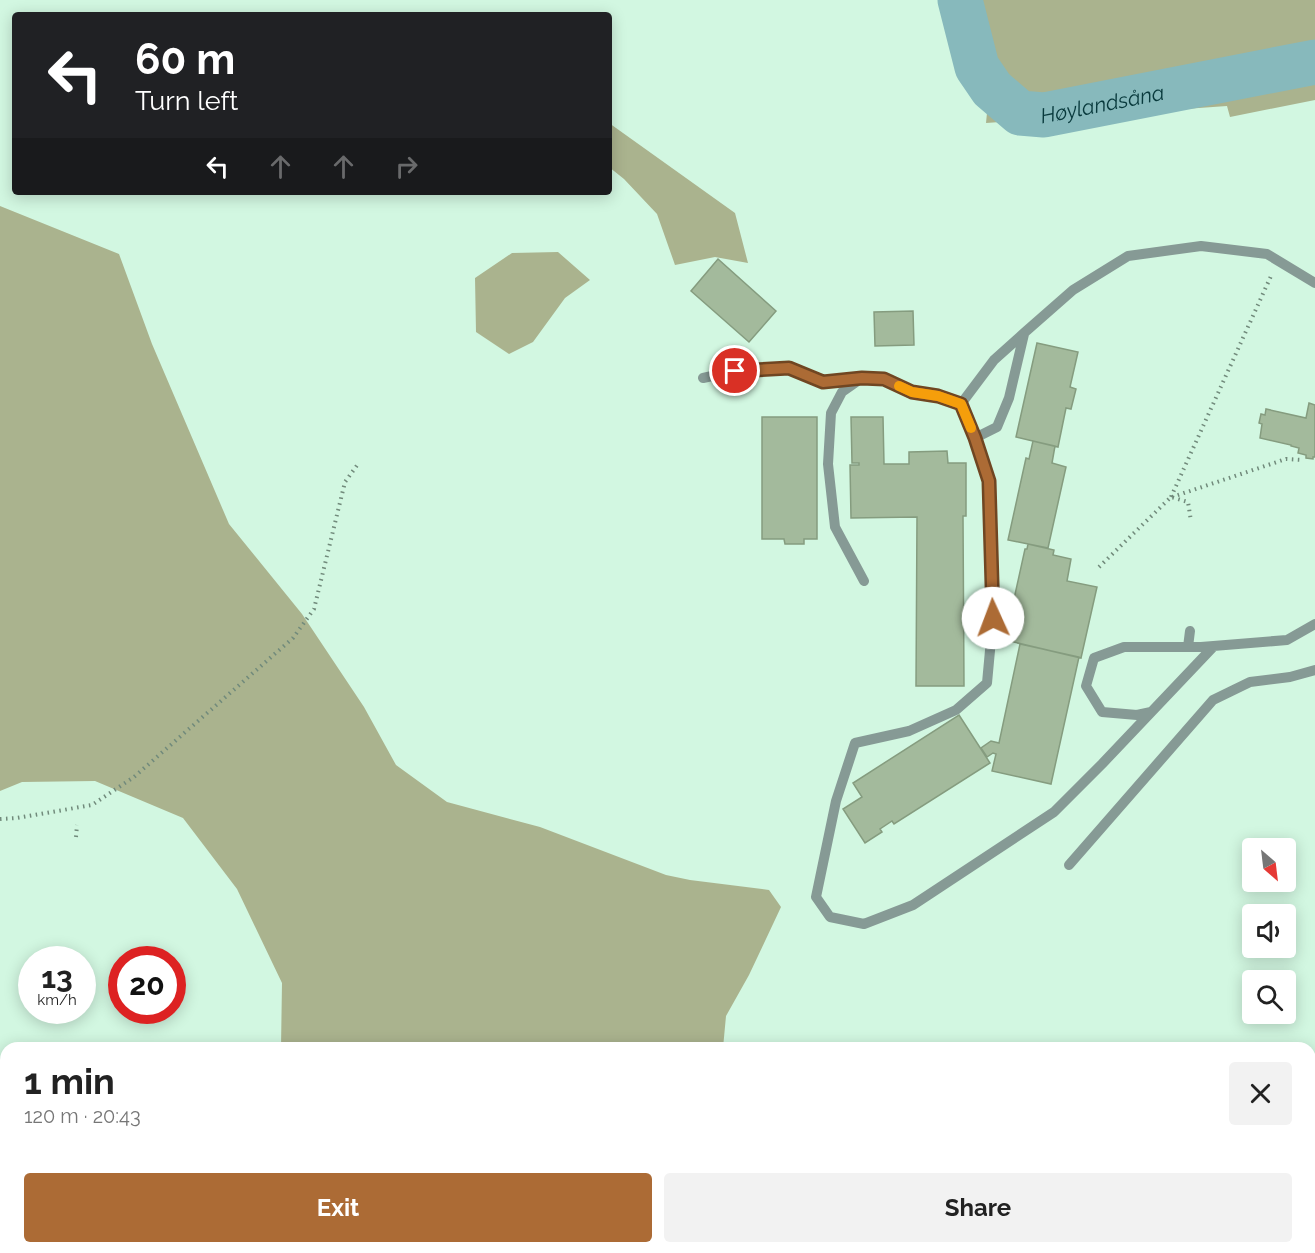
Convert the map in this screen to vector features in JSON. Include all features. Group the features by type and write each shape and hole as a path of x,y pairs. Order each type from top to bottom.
{"lane":[{"path":"961,404 994,360 1024,333 1073,290 1128,256 1201,246 1267,254 1315,283"},
{"path":"975,438 997,427 1009,398 1024,333"},
{"path":"703,378 735,371 789,368 823,382 862,378 884,379 912,392 938,396 961,404 989,481 993,618 987,683 956,710 909,731 855,743 836,801 816,897 830,917 864,924 913,905 1054,812 1213,647"},
{"path":"862,378 842,392 831,413 828,464 835,527 864,581"},
{"path":"1152,712 1137,715 1102,712 1086,686 1094,658 1124,648 1213,647 1287,640 1315,624"},
{"path":"1188,647 1190,631"},
{"path":"1069,865 1213,700 1250,681 1290,677 1315,670"}],"path":[{"path":"1099,567 1171,497 1278,261"},
{"path":"1171,497 1286,459 1303,460"},
{"path":"0,819 93,805 134,777 293,638 314,609 345,482 358,464"},
{"path":"1171,497 1188,502 1191,521"},
{"path":"76,837 77,825"}],"green space":[{"path":"965,0 1315,0 1315,100 1230,117 1227,106 986,123 990,82"},
{"path":"612,125 735,213 748,263 715,257 675,265 657,214 612,169"},
{"path":"0,206 119,254 152,344 229,524 302,614 364,707 396,765 447,802 540,827 666,875 769,890 781,907 749,975 726,1016 724,1042 281,1042 282,983 237,889 183,818 95,781 22,782 0,791"},
{"path":"558,252 590,280 565,298 533,342 509,354 476,332 475,278 512,253"}],"building":[{"path":"718,259 776,311 749,342 691,291"},
{"path":"913,311 914,345 875,346 874,312"},
{"path":"1037,343 1078,352 1070,387 1076,389 1071,409 1066,408 1058,447 1016,437"},
{"path":"1309,403 1315,405 1315,457 1313,459 1298,453 1299,448 1260,438 1262,424 1259,423 1261,414 1265,415 1266,409 1306,418"},
{"path":"762,417 817,417 817,539 804,539 804,544 785,544 784,539 762,539"},
{"path":"851,417 883,417 884,464 909,464 909,452 947,451 948,463 966,463 966,516 963,516 964,686 916,686 917,517 851,518 850,465 859,465 859,463 852,463"},
{"path":"1033,441 1055,446 1052,463 1066,467 1048,548 1008,540 1026,458 1029,459"},
{"path":"1028,544 1054,550 1053,555 1071,559 1067,581 1097,587 1081,658 1005,640"},
{"path":"1020,644 1079,657 1051,784 992,771 996,754 993,753 987,757 981,748 991,741 999,743"},
{"path":"959,715 990,763 894,824 892,821 880,829 882,832 865,843 843,809 862,797 853,783"}],"waterway":[{"name":"Høylandsåna","path":"960,0 977,67 992,89 1020,113 1044,115 1315,62"}],"slow traffic":[{"path":"899,386 912,392 938,396 961,404 971,428"}],"route":[{"path":"735,371 789,368 823,382 862,378 884,379 912,392 938,396 961,404 989,481 993,618"}]}
